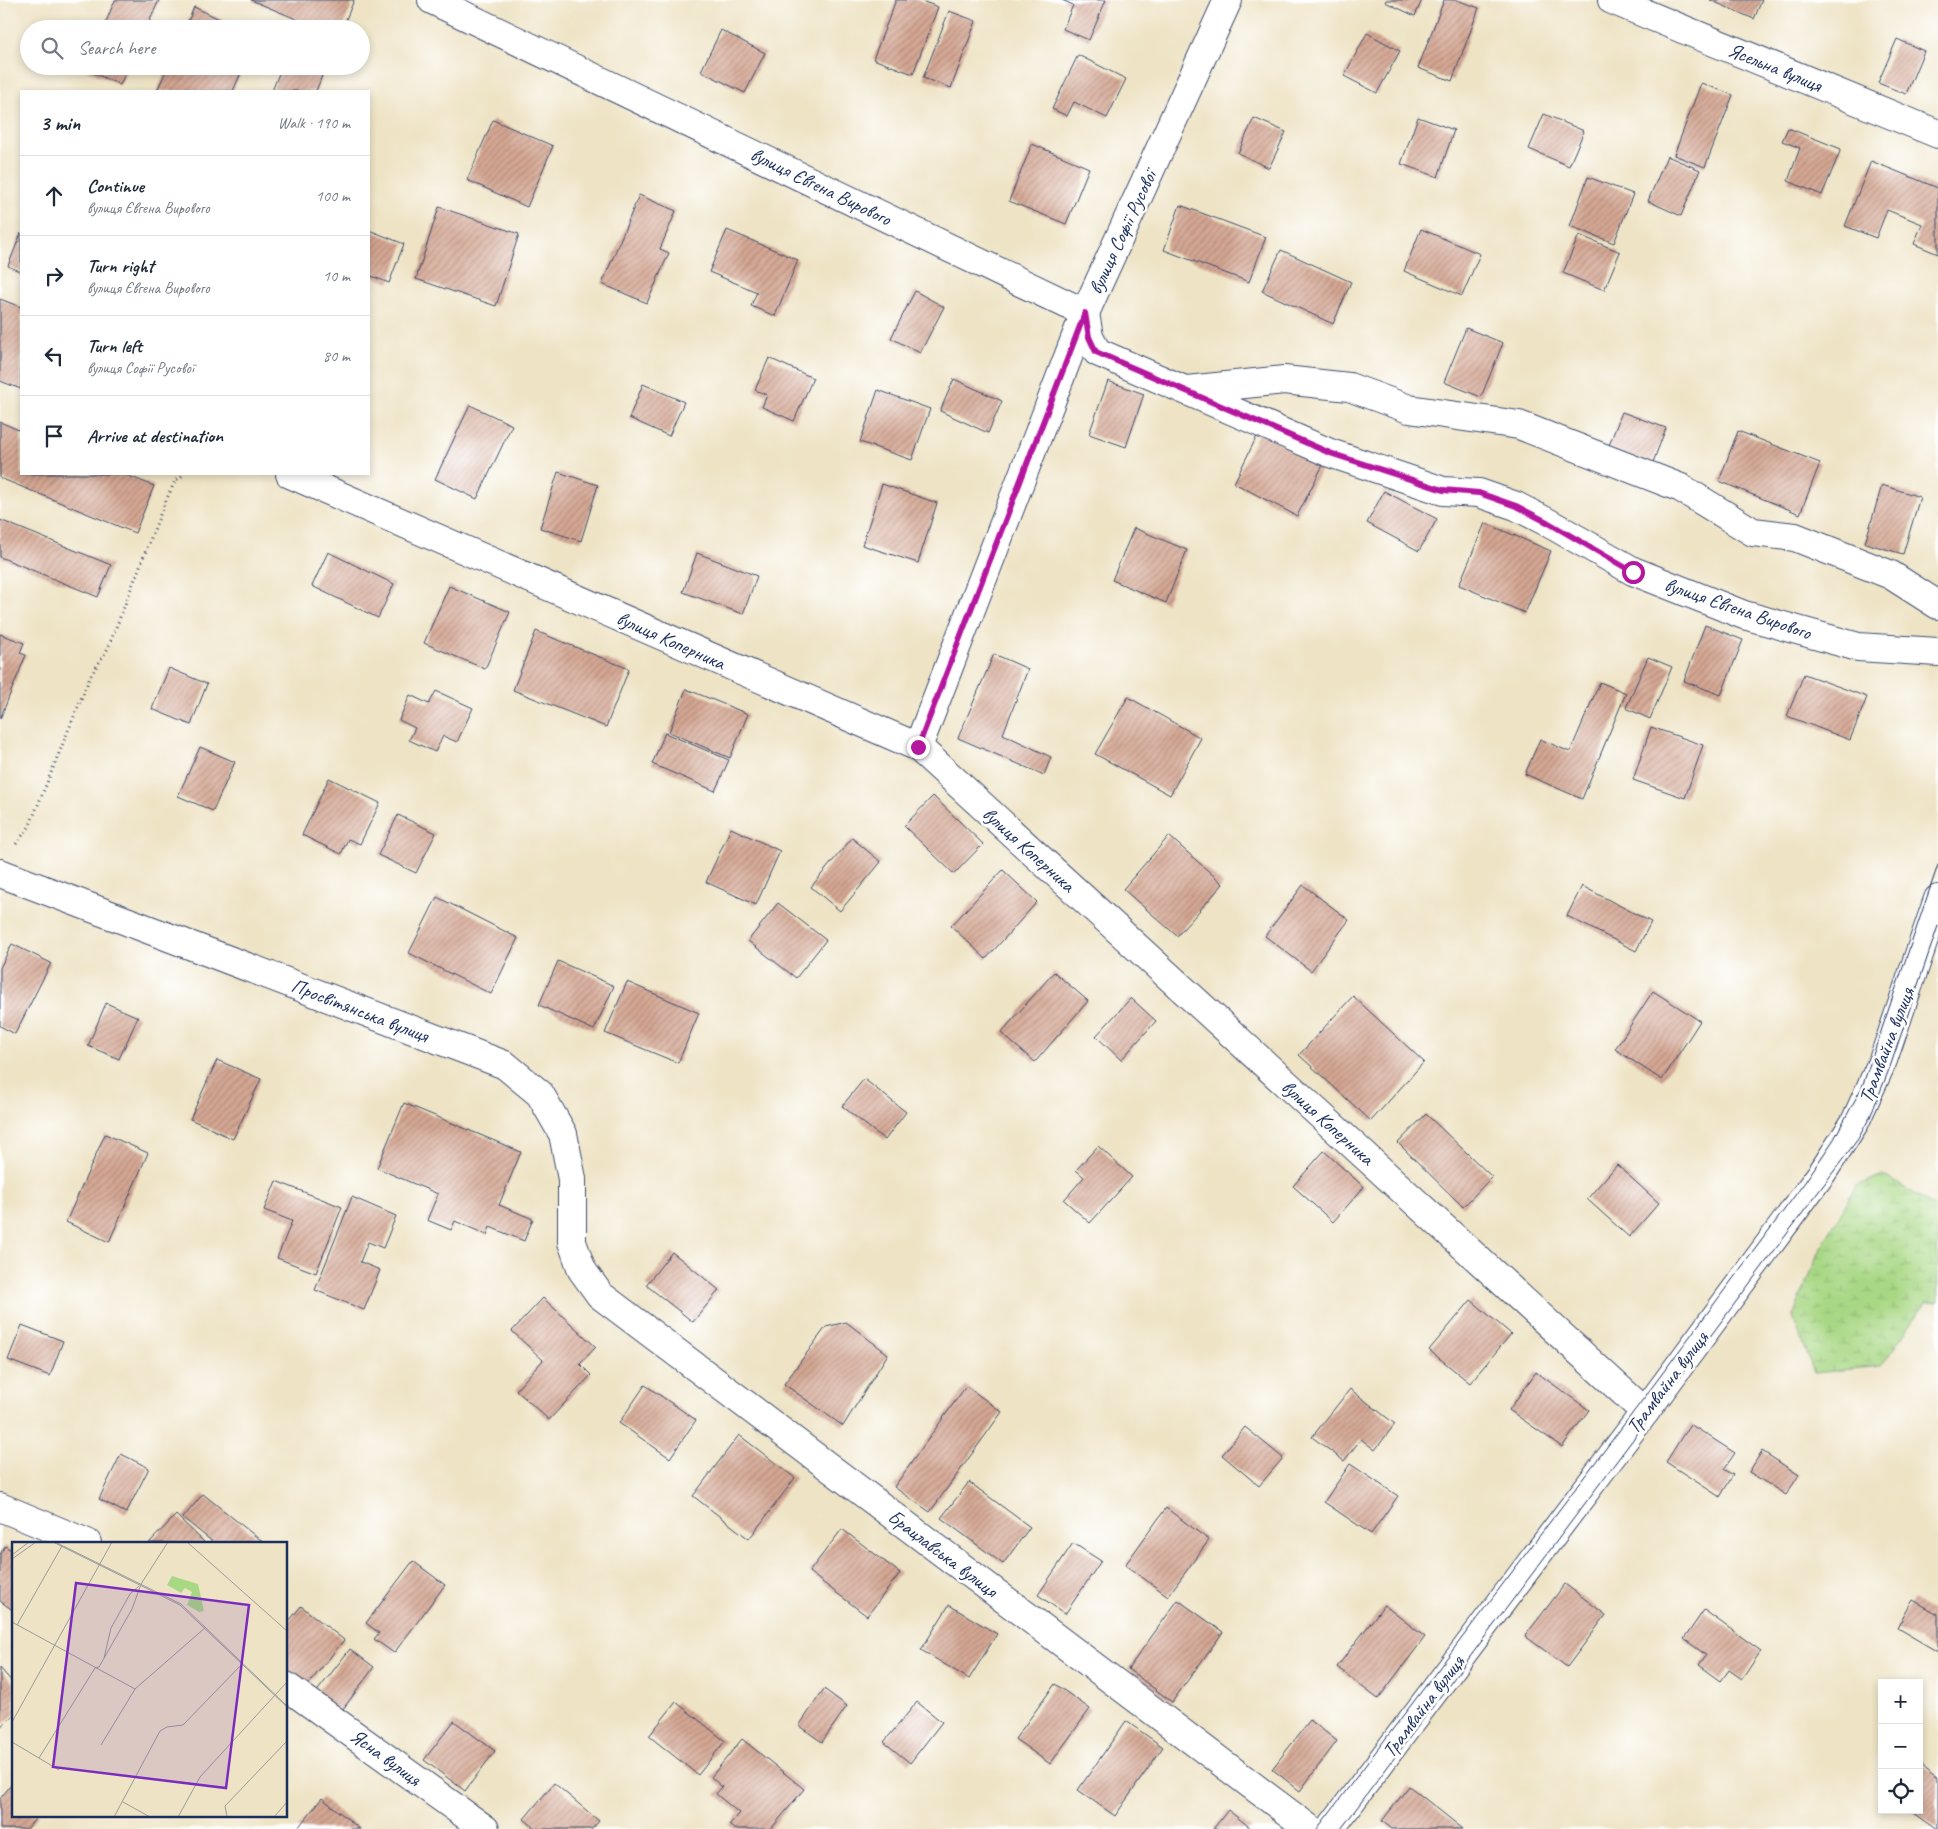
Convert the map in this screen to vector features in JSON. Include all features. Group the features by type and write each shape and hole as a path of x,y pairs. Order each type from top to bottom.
{"street":[{"name":"вулиця Євгена Вирового","path":"432,0 1085,313 1089,337 1096,352 1330,453 1443,490 1479,493 1516,506 1633,572 1744,615 1858,647 1938,652"},
{"name":"вулиця Софії Русової","path":"918,747 1085,313 1228,0"},
{"name":"Ясельна вулиця","path":"1612,0 1938,134"},
{"name":"вулиця Євгена Вирового","path":"1186,390 1284,380 1349,387 1409,409 1519,424 1681,488 1753,532 1795,537 1891,574 1938,606"},
{"name":"вулиця Коперника","path":"292,475 918,747 1645,1412"},
{"name":"Просвітянська вулиця","path":"6,861 505,1065 540,1094 563,1134 572,1178 572,1242 582,1270"},
{"name":"Трамвайна вулиця","path":"1330,1829 1645,1412 1822,1173 1855,1122 1883,1060 1938,899"},
{"name":"Брацлавська вулиця","path":"582,1270 600,1295 1310,1829"},
{"path":"0,1507 85,1542"},
{"name":"Ясна вулиця","path":"288,1687 485,1829"}],"path":[{"path":"6,861 29,827 90,677 108,648 163,507 175,481 184,475"}],"green space":[{"path":"1883,1175 1938,1208 1938,1302 1926,1303 1881,1366 1814,1373 1793,1316 1821,1248 1856,1186"}],"building":[{"path":"115,0 159,0 150,20 107,20"},
{"path":"251,0 354,0 346,20 299,20"},
{"path":"896,0 919,0 938,7 913,74 873,59"},
{"path":"1062,0 1106,0 1089,40 1063,29 1073,5"},
{"path":"1386,0 1422,0 1415,16 1385,2"},
{"path":"1444,0 1457,0 1479,8 1452,81 1418,68"},
{"path":"1710,0 1762,0 1754,19"},
{"path":"194,7 222,20 189,20"},
{"path":"949,11 976,21 951,88 923,78"},
{"path":"721,30 765,53 745,93 701,71"},
{"path":"1367,33 1400,51 1377,93 1344,76"},
{"path":"1897,39 1924,51 1906,94 1878,83"},
{"path":"1078,55 1126,79 1107,118 1074,102 1067,116 1052,109"},
{"path":"98,75 125,75 120,85"},
{"path":"164,75 240,75 233,90 157,90"},
{"path":"278,75 322,75 316,90 272,90"},
{"path":"1701,83 1733,95 1705,167 1674,155"},
{"path":"1544,114 1584,131 1569,166 1529,149"},
{"path":"1418,117 1454,130 1438,177 1401,164"},
{"path":"1254,118 1286,132 1269,168 1238,153"},
{"path":"493,120 553,146 527,207 467,180"},
{"path":"1788,128 1841,149 1822,195 1788,181 1800,148 1782,141"},
{"path":"1032,144 1089,168 1066,224 1009,201"},
{"path":"1667,156 1700,170 1681,216 1648,201"},
{"path":"1871,161 1938,188 1938,254 1914,244 1922,224 1887,210 1876,238 1845,226"},
{"path":"1588,177 1633,194 1614,243 1570,226"},
{"path":"639,195 676,211 660,249 669,253 647,303 602,284"},
{"path":"1180,205 1266,237 1249,282 1164,250"},
{"path":"439,207 519,234 496,306 416,279"},
{"path":"1421,229 1480,254 1462,296 1404,271"},
{"path":"370,230 404,244 389,283 370,275"},
{"path":"727,230 798,260 775,316 751,306 757,292 709,272"},
{"path":"1579,235 1620,252 1604,290 1563,273"},
{"path":"20,236 20,272 8,266"},
{"path":"1281,250 1351,282 1333,324 1262,291"},
{"path":"915,291 944,307 920,353 891,338"},
{"path":"0,299 20,307 20,389 0,381"},
{"path":"1466,328 1503,343 1481,397 1444,382"},
{"path":"769,358 813,378 794,421 762,407 767,395 755,390"},
{"path":"954,379 1002,401 988,433 940,411"},
{"path":"1108,381 1144,394 1126,447 1089,434"},
{"path":"643,384 684,402 669,436 629,418"},
{"path":"878,390 930,409 912,460 860,442"},
{"path":"470,405 512,425 477,499 435,479"},
{"path":"1622,412 1666,428 1650,470 1606,453"},
{"path":"0,422 20,431 20,475 126,475 154,486 135,533 0,478"},
{"path":"1738,431 1820,463 1800,514 1719,481"},
{"path":"1259,432 1323,465 1297,516 1234,483"},
{"path":"558,472 598,485 581,541 540,528"},
{"path":"882,484 937,503 918,563 862,545"},
{"path":"1882,485 1920,497 1903,554 1865,543"},
{"path":"1384,491 1437,519 1419,551 1367,523"},
{"path":"0,520 111,565 98,597 0,557"},
{"path":"1485,523 1551,551 1525,613 1459,585"},
{"path":"1134,528 1187,550 1166,603 1112,580"},
{"path":"328,552 394,584 378,618 312,586"},
{"path":"697,553 757,576 743,614 683,592"},
{"path":"449,586 510,612 485,669 424,643"},
{"path":"1705,625 1743,640 1721,695 1684,681"},
{"path":"536,631 629,669 606,727 513,690"},
{"path":"0,634 24,643 20,653 26,655 0,719"},
{"path":"994,654 1028,669 1003,734 1051,757 1044,775 958,738"},
{"path":"1648,657 1672,667 1650,719 1626,708"},
{"path":"169,668 207,684 191,725 152,709"},
{"path":"1804,674 1867,697 1850,740 1787,716"},
{"path":"1600,682 1626,693 1582,799 1525,774 1540,739 1570,752"},
{"path":"686,689 748,714 730,758 669,732"},
{"path":"436,691 473,708 457,742 443,736 435,752 409,740 415,728 399,720 410,695 429,704"},
{"path":"1128,697 1201,738 1170,795 1095,754"},
{"path":"1651,727 1703,745 1685,798 1633,780"},
{"path":"665,733 729,760 715,791 652,764"},
{"path":"200,747 235,762 213,811 178,796"},
{"path":"329,778 380,803 360,844 348,839 341,854 302,835"},
{"path":"933,796 983,844 954,874 904,826"},
{"path":"398,815 436,833 416,873 378,855"},
{"path":"731,828 780,851 756,905 706,882"},
{"path":"1169,836 1223,884 1177,936 1123,889"},
{"path":"852,838 881,862 840,911 811,887"},
{"path":"1003,870 1037,902 986,959 951,926"},
{"path":"1303,885 1349,920 1311,971 1265,936"},
{"path":"1582,886 1651,922 1636,951 1567,916"},
{"path":"437,897 518,938 491,994 409,953"},
{"path":"778,903 826,940 796,978 748,941"},
{"path":"12,944 51,963 15,1034 0,1026 0,968"},
{"path":"558,961 614,986 594,1030 539,1005"},
{"path":"1054,972 1088,1001 1035,1062 1001,1033"},
{"path":"627,982 699,1013 678,1063 605,1033"},
{"path":"1653,991 1700,1021 1662,1080 1615,1049"},
{"path":"1353,996 1424,1062 1371,1121 1299,1055"},
{"path":"1131,998 1156,1021 1121,1060 1096,1036"},
{"path":"106,1003 138,1017 119,1059 88,1046"},
{"path":"217,1060 261,1079 233,1139 190,1119"},
{"path":"864,1079 906,1112 885,1140 842,1106"},
{"path":"404,1103 521,1152 499,1205 533,1219 524,1241 490,1227 487,1235 455,1221 451,1230 427,1220 438,1194 377,1168"},
{"path":"1426,1114 1492,1177 1463,1207 1398,1143"},
{"path":"105,1134 148,1153 109,1242 66,1222"},
{"path":"1098,1146 1132,1177 1090,1223 1064,1200 1084,1177 1076,1170"},
{"path":"1324,1151 1364,1187 1333,1222 1293,1186"},
{"path":"1617,1165 1659,1203 1629,1237 1587,1199"},
{"path":"276,1181 342,1207 316,1273 277,1258 292,1221 264,1210"},
{"path":"352,1197 396,1216 383,1248 368,1242 360,1262 380,1270 364,1310 315,1290"},
{"path":"672,1252 719,1290 693,1322 646,1285"},
{"path":"543,1298 596,1347 580,1364 591,1375 549,1420 516,1390 543,1360 512,1331"},
{"path":"1471,1300 1511,1334 1470,1383 1429,1350"},
{"path":"846,1322 888,1354 843,1426 784,1384 826,1327"},
{"path":"22,1325 63,1341 50,1376 8,1360"},
{"path":"1536,1372 1589,1410 1562,1447 1509,1410"},
{"path":"645,1385 696,1420 670,1458 619,1423"},
{"path":"966,1386 1002,1412 930,1512 894,1487"},
{"path":"1350,1389 1395,1424 1375,1450 1361,1439 1344,1461 1312,1437"},
{"path":"1690,1424 1735,1453 1724,1469 1733,1475 1720,1497 1666,1462"},
{"path":"1245,1427 1283,1458 1259,1486 1222,1455"},
{"path":"739,1435 795,1478 749,1539 693,1496"},
{"path":"1762,1451 1799,1475 1786,1495 1749,1472"},
{"path":"121,1454 149,1468 126,1513 99,1499"},
{"path":"1350,1464 1398,1496 1371,1534 1324,1502"},
{"path":"969,1482 1030,1527 1003,1564 941,1518"},
{"path":"203,1494 263,1542 213,1542 183,1518"},
{"path":"1166,1508 1209,1540 1168,1596 1125,1565"},
{"path":"176,1515 204,1542 150,1542"},
{"path":"842,1529 900,1573 867,1616 809,1572"},
{"path":"1073,1543 1101,1561 1065,1614 1038,1595"},
{"path":"5,1546 12,1551 12,1610 0,1601 0,1554"},
{"path":"413,1561 445,1585 394,1653 374,1639 379,1633 366,1623"},
{"path":"1565,1584 1606,1615 1567,1667 1525,1636"},
{"path":"1178,1600 1223,1632 1172,1702 1128,1669"},
{"path":"1913,1600 1938,1614 1938,1652 1897,1628"},
{"path":"949,1605 997,1634 969,1679 921,1650"},
{"path":"1384,1605 1425,1637 1378,1699 1337,1667"},
{"path":"301,1606 344,1640 307,1686 288,1672 288,1622"},
{"path":"1704,1610 1761,1651 1742,1679 1729,1670 1721,1681 1699,1665 1706,1655 1684,1639"},
{"path":"350,1649 374,1667 340,1713 315,1694"},
{"path":"0,1668 12,1682 12,1717 0,1727"},
{"path":"1055,1684 1090,1709 1050,1764 1015,1739"},
{"path":"824,1689 847,1706 822,1742 799,1726"},
{"path":"676,1702 725,1741 698,1775 649,1736"},
{"path":"917,1702 942,1722 910,1763 884,1742"},
{"path":"1310,1720 1337,1741 1300,1791 1272,1769"},
{"path":"454,1721 495,1751 465,1791 424,1760"},
{"path":"1126,1721 1163,1747 1115,1816 1078,1790"},
{"path":"742,1739 804,1789 771,1829 734,1829 729,1825 739,1813 716,1794 722,1787 711,1777"},
{"path":"1923,1766 1938,1777 1938,1829 1917,1814 1923,1814"},
{"path":"554,1783 599,1821 592,1829 536,1829 524,1819"},
{"path":"11,1785 12,1816 37,1816 27,1829 0,1829 0,1799"},
{"path":"1409,1786 1463,1829 1392,1829 1382,1821"},
{"path":"322,1798 360,1829 297,1829"},
{"path":"1228,1810 1252,1829 1213,1829"}],"tram line":[{"path":"1317,1829 1638,1406 1805,1182 1834,1139 1862,1087 1938,865"},
{"path":"1341,1829 1858,1139 1870,1117 1890,1067 1938,926"}],"route":[{"path":"918,747 1085,313 1089,337 1096,352 1330,453 1443,490 1479,493 1516,506 1633,572"}]}
